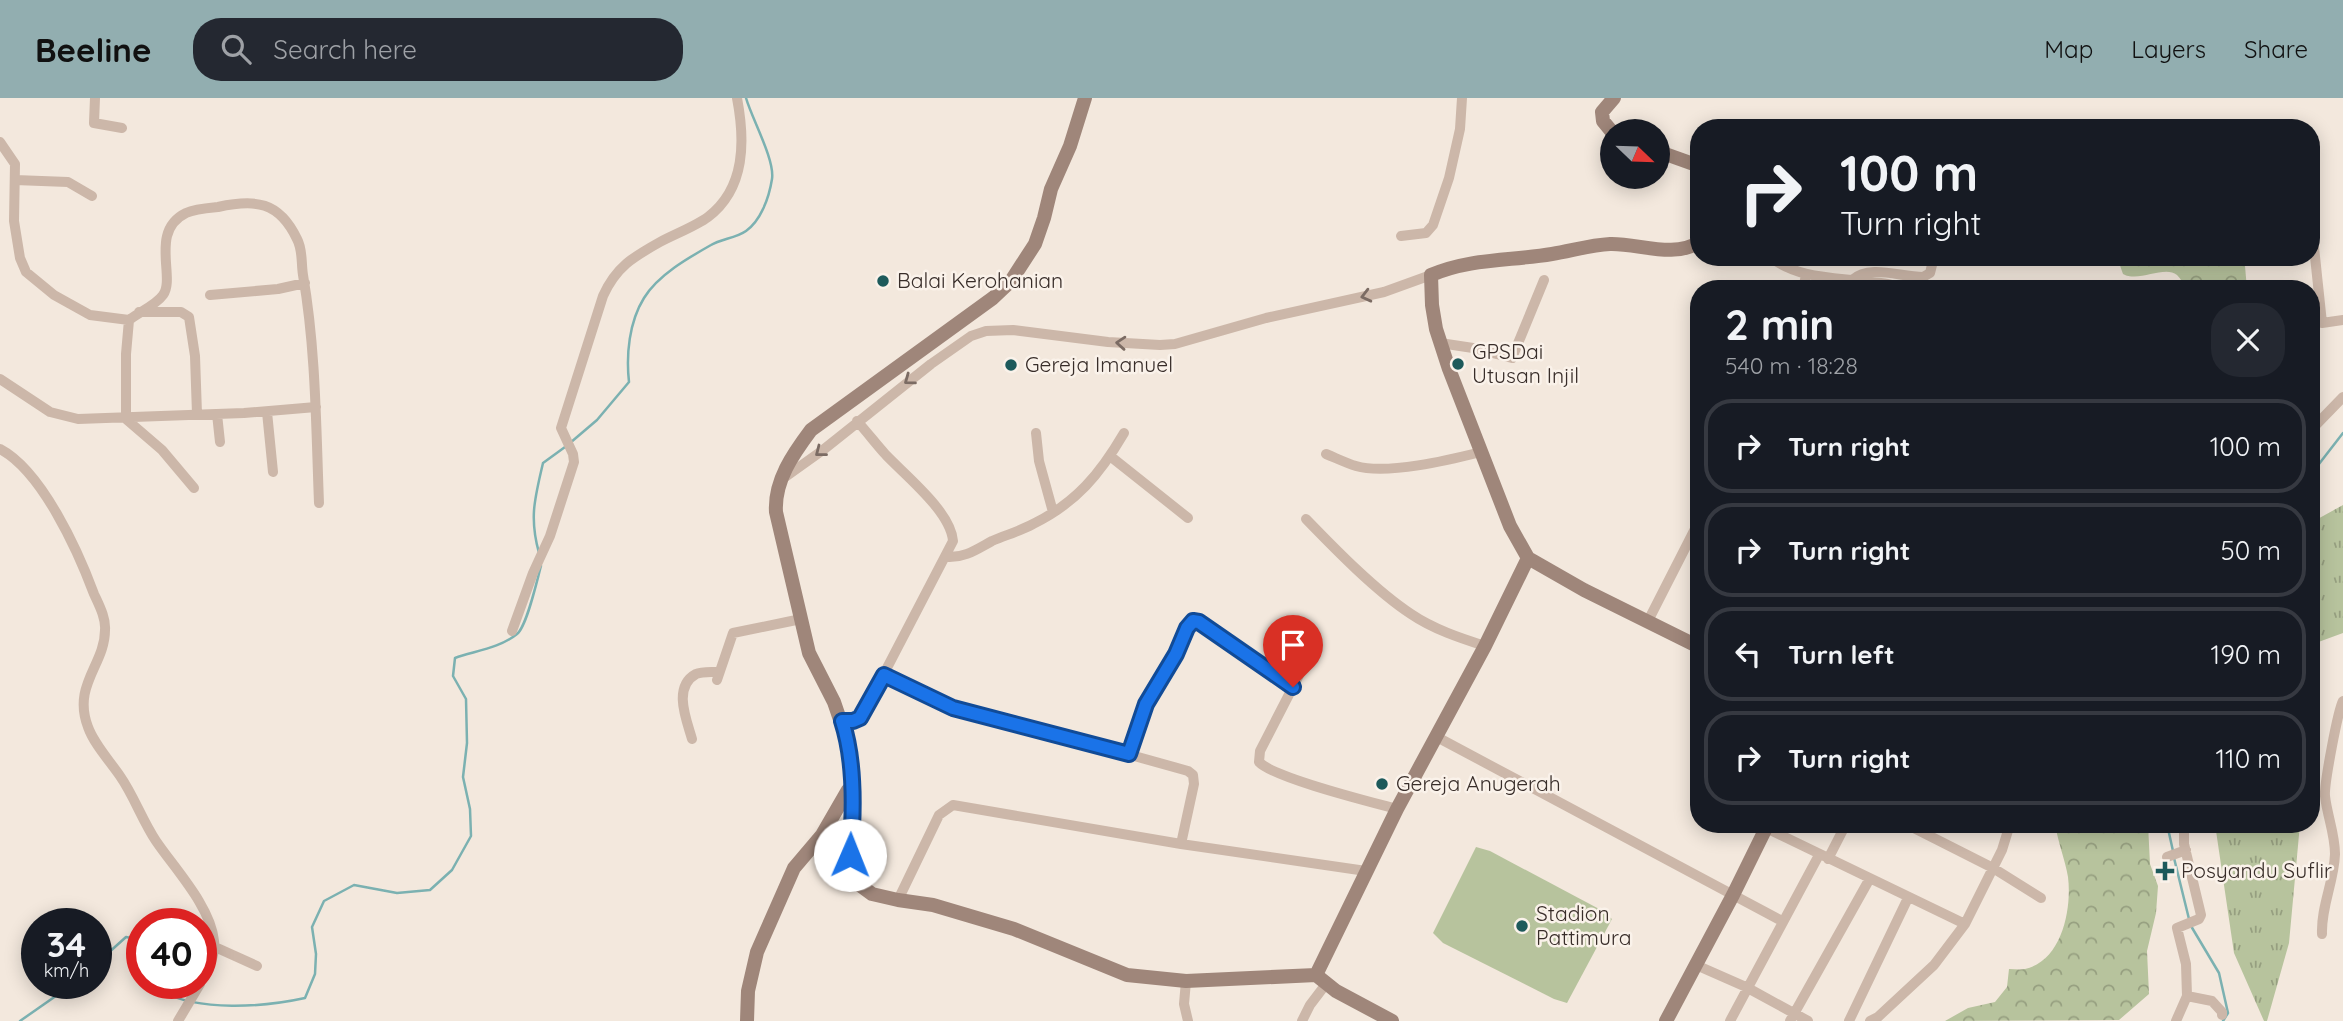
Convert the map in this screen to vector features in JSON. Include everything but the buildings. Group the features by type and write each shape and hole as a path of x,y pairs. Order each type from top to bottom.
{"street":[{"path":"95,98 94,123 122,128"},
{"path":"512,631 574,461 561,428 603,296 612,279 636,255 708,217 728,195 743,147 737,98"},
{"path":"1084,98 1070,146 1051,189 1035,244 1011,281 993,298 811,430 781,480 775,497 776,512 809,653 842,721 852,761 853,880 872,894 933,905 1014,929 1127,975 1186,981 1321,980 1392,1021"},
{"path":"1401,236 1426,233 1433,225 1449,178 1460,129 1462,98"},
{"path":"1603,119 1602,112 1614,98"},
{"path":"0,142 15,164 14,221 20,258 26,272 54,295 90,315 129,320"},
{"path":"1670,156 1690,163"},
{"path":"15,180 68,182 92,196"},
{"path":"194,488 162,450 126,419 129,320 165,292 166,242 173,224 187,213 224,205 256,203 277,213 292,230 300,246 316,407 319,503"},
{"path":"781,480 952,348 971,336 986,331 1013,330 1108,342 1175,344 1266,318 1384,292 1447,268 1468,263 1610,244 1670,250 1690,247"},
{"path":"1784,266 1805,275 1859,280"},
{"path":"1852,279 1860,273 1871,271 1923,277 1930,273 1932,266"},
{"path":"1431,275 1432,305 1440,343 1510,526 1528,558 1690,642"},
{"path":"1804,280 1805,275"},
{"path":"1440,343 1474,348 1511,358 1544,280"},
{"path":"210,295 265,291 304,283"},
{"path":"2320,304 2322,323 2343,320"},
{"path":"138,312 181,312 189,317 194,347 197,414"},
{"path":"0,379 58,416 78,419 267,412 316,407"},
{"path":"2320,421 2343,397"},
{"path":"267,412 273,472"},
{"path":"217,414 220,442"},
{"path":"842,721 860,718 947,557 953,538 944,519 857,421"},
{"path":"1036,433 1053,512"},
{"path":"947,557 966,555 1053,512 1085,489 1124,433"},
{"path":"0,449 16,460 42,490 82,562 106,628 84,693 85,718 89,730 127,787 156,841 201,908"},
{"path":"1326,454 1358,467 1374,469 1432,462 1481,452"},
{"path":"1110,456 1188,517"},
{"path":"1306,520 1395,603 1437,628 1485,646"},
{"path":"1648,621 1690,539"},
{"path":"1302,1021 1366,871 1435,736 1485,646 1528,558"},
{"path":"692,739 683,709 685,689 690,680 699,673 718,676 733,633 801,619"},
{"path":"1129,754 1146,704 1193,621 1199,622 1293,687"},
{"path":"1315,644 1260,751 1258,757 1261,765 1287,776 1397,809"},
{"path":"884,675 953,708 1188,771 1193,775 1194,784 1181,844"},
{"path":"2322,934 2322,917 2335,857 2325,782 2338,713 2343,701"},
{"path":"1435,736 1782,921"},
{"path":"747,1021 748,991 757,952 794,868 822,835 851,784"},
{"path":"898,900 939,816 953,805 1181,844 1366,871"},
{"path":"1666,1021 1764,833"},
{"path":"1780,833 1869,880 1965,924"},
{"path":"1730,1021 1782,921 1840,833"},
{"path":"1924,833 1993,868 2041,898"},
{"path":"1870,1021 1878,1017 1934,965 1965,924 1993,868 2007,833"},
{"path":"2176,1021 2187,996 2186,964 2177,931 2179,925 2199,919 2201,915 2175,854 2181,833"},
{"path":"822,835 838,836 851,848"},
{"path":"1791,1017 1869,880"},
{"path":"1849,1021 1908,898"},
{"path":"217,948 257,966"},
{"path":"1696,964 1746,987 1791,1017 1808,1021"},
{"path":"1186,981 1184,1004 1188,1021"},
{"path":"2187,996 2218,1008"},
{"path":"182,1016 191,999"}],"green space":[{"path":"2120,266 2245,266 2246,280 2181,280 2172,272 2136,277 2123,274"},
{"path":"2343,505 2343,633 2320,641 2320,518"},
{"path":"2057,833 2148,833 2150,864 2158,886 2156,913 2147,951 2149,994 2119,1020 1945,1021 1968,1008 1995,1002 2007,987 2009,969 2025,969 2048,956 2056,945 2066,918 2069,890"},
{"path":"2216,833 2299,833 2289,943 2267,1021 2264,1021 2234,953"},
{"path":"1476,847 1490,851 1601,910 1612,919 1567,1003 1443,943 1433,933"}],"waterway":[{"path":"570,443 597,420 629,382 628,350 632,328 639,307 650,290 665,275 693,256 715,243 746,231 764,208 771,186 772,171 746,98"},
{"path":"2320,463 2343,433"},
{"path":"539,553 534,518 543,463 565,447"},
{"path":"180,999 232,1006 271,1004 305,998 315,974 316,954 312,927 324,901 354,885 397,893 430,890 452,870 471,836 470,809 463,777 467,743 466,699 453,676 455,658 495,646 517,634 528,613 541,566"},
{"path":"2169,833 2173,851"},
{"path":"2174,858 2189,919"},
{"path":"2191,926 2219,973 2228,1013 2223,1021"},
{"path":"112,950 126,937"},
{"path":"20,1021 52,999"}],"place":[{"name":"Balai Kerohanian","path":"883,281"},
{"name":"GPSDai Utusan Injil","path":"1458,364"},
{"name":"Gereja Imanuel","path":"1011,365"},
{"name":"Gereja Anugerah","path":"1382,784"},
{"name":"Posyandu Suflir","path":"2165,871"},
{"name":"Stadion Pattimura","path":"1522,926"}],"route":[{"path":"850,855 853,773 842,721 860,718 884,675 953,708 1129,754 1149,697 1176,654 1189,624 1195,620 1293,687"}]}
